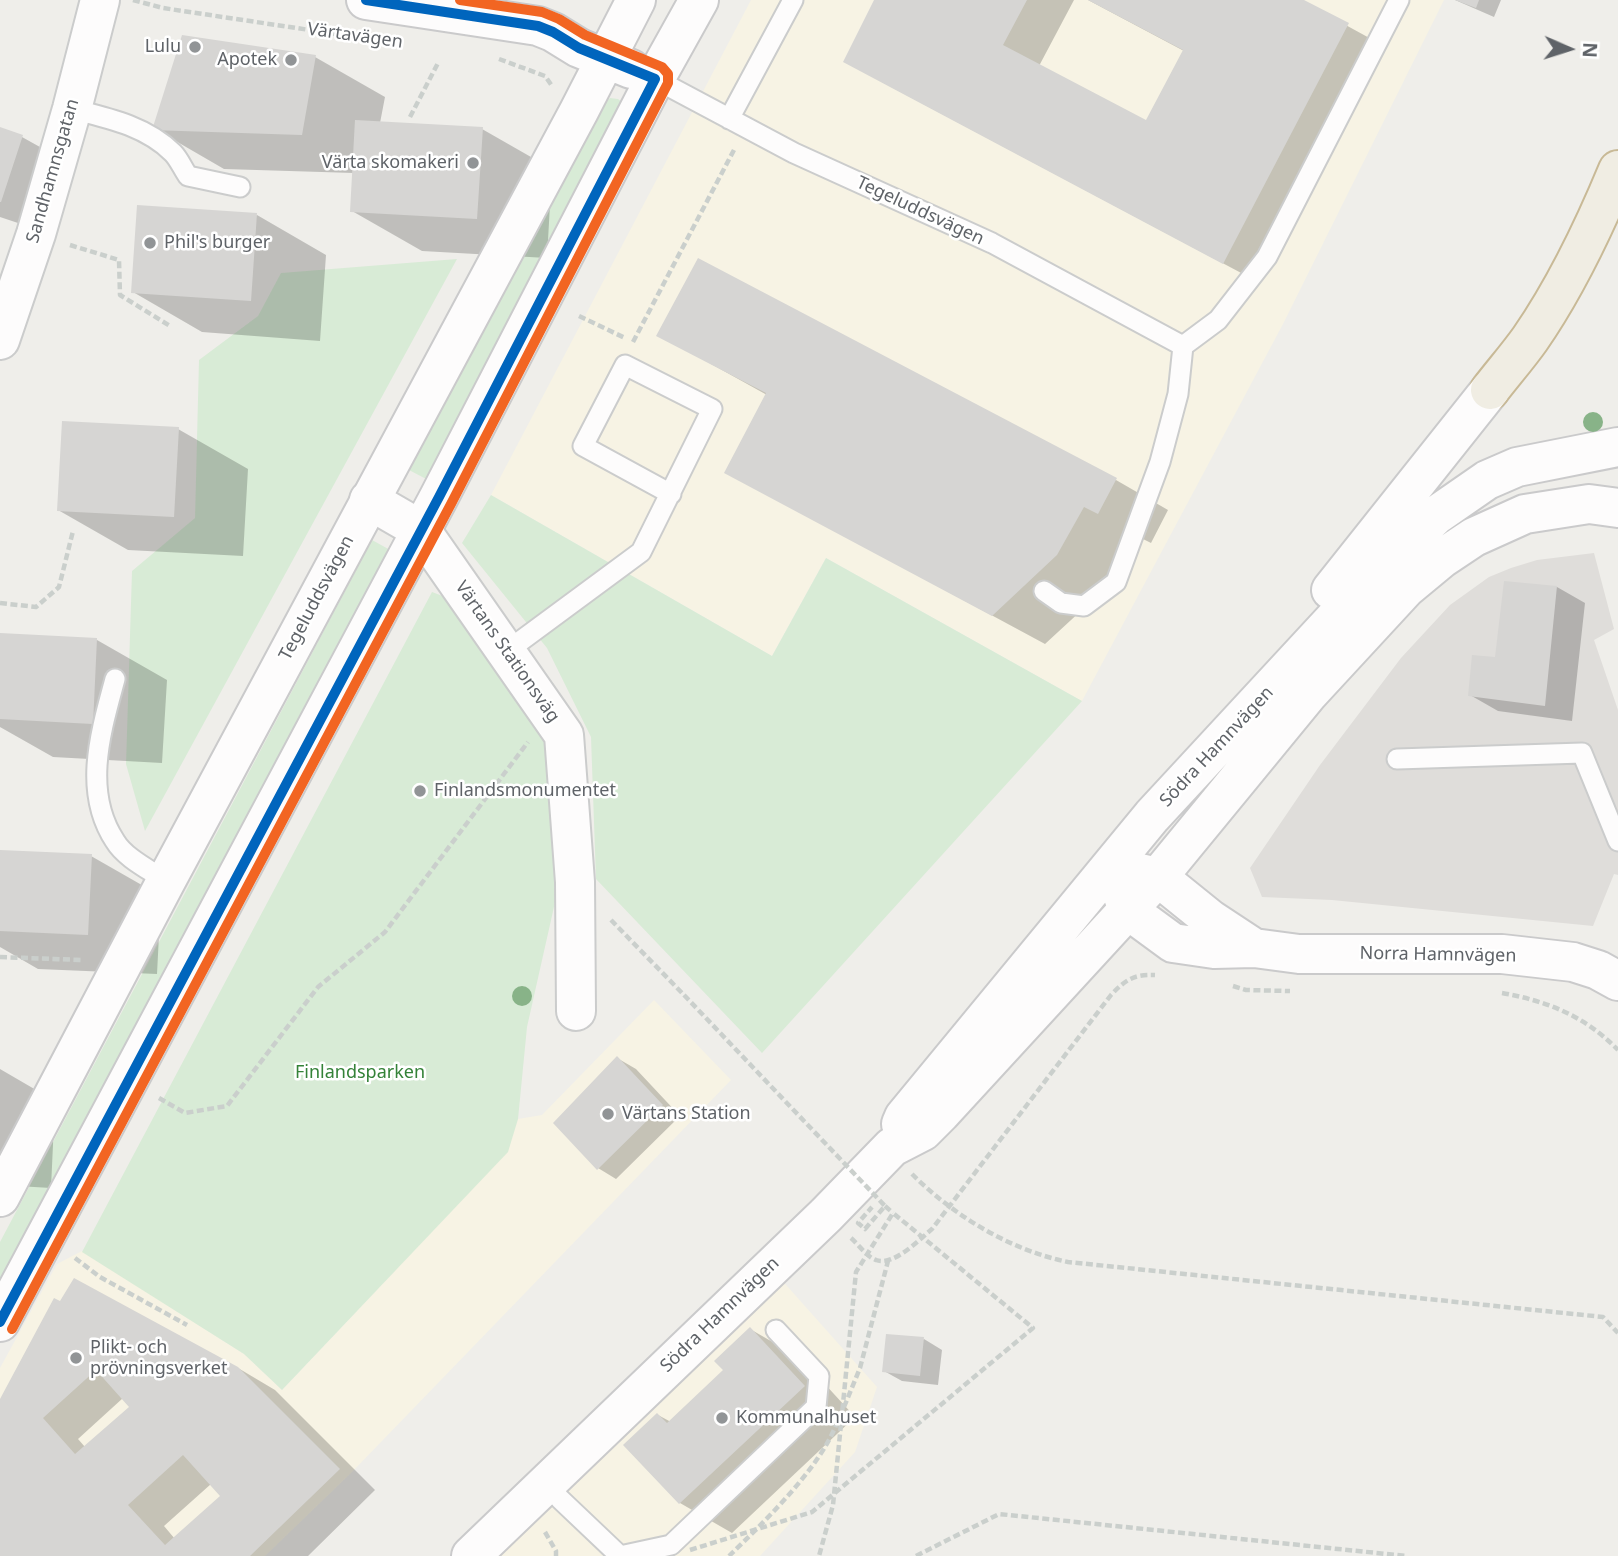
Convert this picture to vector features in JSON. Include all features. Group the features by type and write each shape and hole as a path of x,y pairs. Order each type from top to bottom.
{"highway":[{"path":"1490,390 1530,339 1559,292 1592,231 1618,170"}],"main road":[{"name":"Sandhamnsgatan","path":"0,340 36,234 100,0"},
{"name":"Värtavägen","path":"366,0 444,6 538,26 579,48 655,79"},
{"name":"Tegeluddsvägen","path":"0,1196 636,0"},
{"path":"0,1322 699,0"},
{"path":"1287,671 1316,611 1490,390"},
{"name":"Södra Hamnvägen","path":"902,1160 904,1117 1153,816 1389,560 1436,516 1487,480 1517,467 1618,447"},
{"name":"Värtans Stationsväg","path":"369,500 421,530 564,734 575,882 576,1012"},
{"name":"Södra Hamnvägen","path":"484,1551 547,1482 826,1214 902,1160 923,1131 1128,910 1309,693 1406,587 1474,537 1525,514 1589,505 1618,508"},
{"path":"1112,867 1128,910"},
{"name":"Norra Hamnvägen","path":"1112,867 1157,877 1210,919 1254,948"},
{"name":"Norra Hamnvägen","path":"1128,910 1173,943 1214,949 1254,948 1299,954 1502,954 1573,962 1598,970 1618,981"}],"lane":[{"path":"738,123 793,0"},
{"path":"1044,591 1062,603 1084,606 1116,582 1160,462 1178,394 1183,346 1218,320 1267,257 1399,0"},
{"name":"Tegeluddsvägen","path":"655,79 794,153 992,243 1183,346"},
{"path":"72,109 124,123 154,138 174,154 188,176 240,187"},
{"path":"506,651 641,552 671,494 712,409 625,365 583,446 671,494"},
{"path":"116,679 100,734 95,769 103,817 116,843 166,881"},
{"path":"1397,760 1582,753 1618,841"},
{"path":"547,1482 620,1556 671,1545 816,1407 819,1376 776,1330"}],"path":[{"name":"Värtavägen","path":"132,0 163,8 357,37"},
{"path":"492,57 545,76 556,93"},
{"path":"410,117 438,63"},
{"path":"579,316 633,342 738,123"},
{"path":"36,234 119,260 120,295 170,326"},
{"path":"0,603 36,607 59,587 74,531"},
{"path":"154,1095 185,1113 227,1106 318,987 385,932 549,713"},
{"path":"575,882 885,1206 1033,1328 812,1513 690,1550"},
{"path":"0,957 83,960"},
{"path":"855,1241 875,1260 888,1261 907,1250 932,1229 1066,1052 1125,980 1134,976 1160,975"},
{"path":"1220,984 1246,990 1296,991"},
{"path":"1493,992 1524,997 1572,1013 1590,1024 1618,1049"},
{"path":"902,1160 950,1207 969,1221 1044,1257 1069,1262 1603,1317 1618,1333"},
{"path":"872,1207 858,1223 865,1229 885,1206"},
{"path":"819,1556 833,1505 856,1272 893,1213"},
{"path":"68,1253 100,1277 187,1325"},
{"path":"916,1556 999,1514 1406,1556"},
{"path":"544,1531 556,1551 556,1556"}],"shaded area":[{"path":"751,0 1444,0 1283,324 1082,701 826,558 772,656 491,495"},
{"path":"1594,553 1614,629 1594,640 1618,710 1618,875 1614,874 1593,926 1332,900 1262,897 1250,868 1320,765 1401,658 1450,605 1489,577 1511,568 1537,560"},
{"path":"654,1000 731,1080 351,1473 265,1556 0,1556 0,1368 57,1264 82,1251 244,1354 282,1390 507,1152 518,1119 542,1115"},
{"path":"779,1277 877,1387 855,1452 760,1556 492,1556"}],"green space":[{"path":"610,98 623,103 430,481 409,470 602,105"},
{"path":"457,259 145,831 126,764 132,571 195,518 199,360 258,316 281,273"},
{"path":"491,495 772,656 826,558 1082,701 762,1053 596,879 591,737 547,648 462,543"},
{"path":"372,540 392,551 0,1287 0,1242"},
{"name":"Finlandsparken","path":"432,592 453,600 545,736 558,889 527,1027 518,1119 508,1152 282,1390 244,1354 82,1252"}],"building":[{"path":"874,0 1027,0 1003,45 1146,120 1183,50 1088,0 1304,0 1349,23 1223,264 843,62"},
{"path":"1455,0 1479,0 1476,8"},
{"path":"182,35 316,55 302,135 152,130"},
{"path":"355,120 483,127 477,219 350,212"},
{"path":"0,127 23,135 1,202 0,202"},
{"path":"137,205 257,213 251,301 131,293"},
{"path":"698,258 1117,478 1098,514 1084,507 1057,555 992,616 724,473 766,393 656,336"},
{"path":"62,421 179,427 174,517 57,511"},
{"path":"1504,581 1557,586 1545,706 1468,696 1472,655 1495,657"},
{"path":"0,633 97,638 93,724 0,719"},
{"path":"0,850 92,854 88,935 0,931"},
{"name":"Värtans Station","path":"617,1056 663,1105 597,1170 553,1123"},
{"path":"74,1278 238,1367 340,1469 250,1556 0,1556 0,1399 54,1298 60,1301","holes":["96,1370 129,1407 75,1454 43,1418","183,1455 220,1496 165,1545 128,1505"]},
{"name":"Kommunalhuset","path":"750,1327 805,1386 679,1504 623,1445 657,1413 667,1423 723,1370 714,1361"},
{"path":"886,1334 924,1337 920,1376 882,1372"}],"transit line":[{"path":"0,1322 439,497 655,79 579,48 538,26 366,0"},
{"path":"12,1329 451,504 668,83 668,74 662,67 585,35 542,12 460,0"}],"place":[{"name":"Lulu","path":"195,47"},
{"name":"Apotek","path":"291,60"},
{"name":"Värta skomakeri","path":"473,163"},
{"name":"Phil's burger","path":"150,243"},
{"name":"Finlandsmonumentet","path":"420,791"},
{"name":"Värtans Station","path":"608,1114"},
{"name":"Plikt- och prövningsverket","path":"76,1358"},
{"name":"Kommunalhuset","path":"722,1418"}]}
